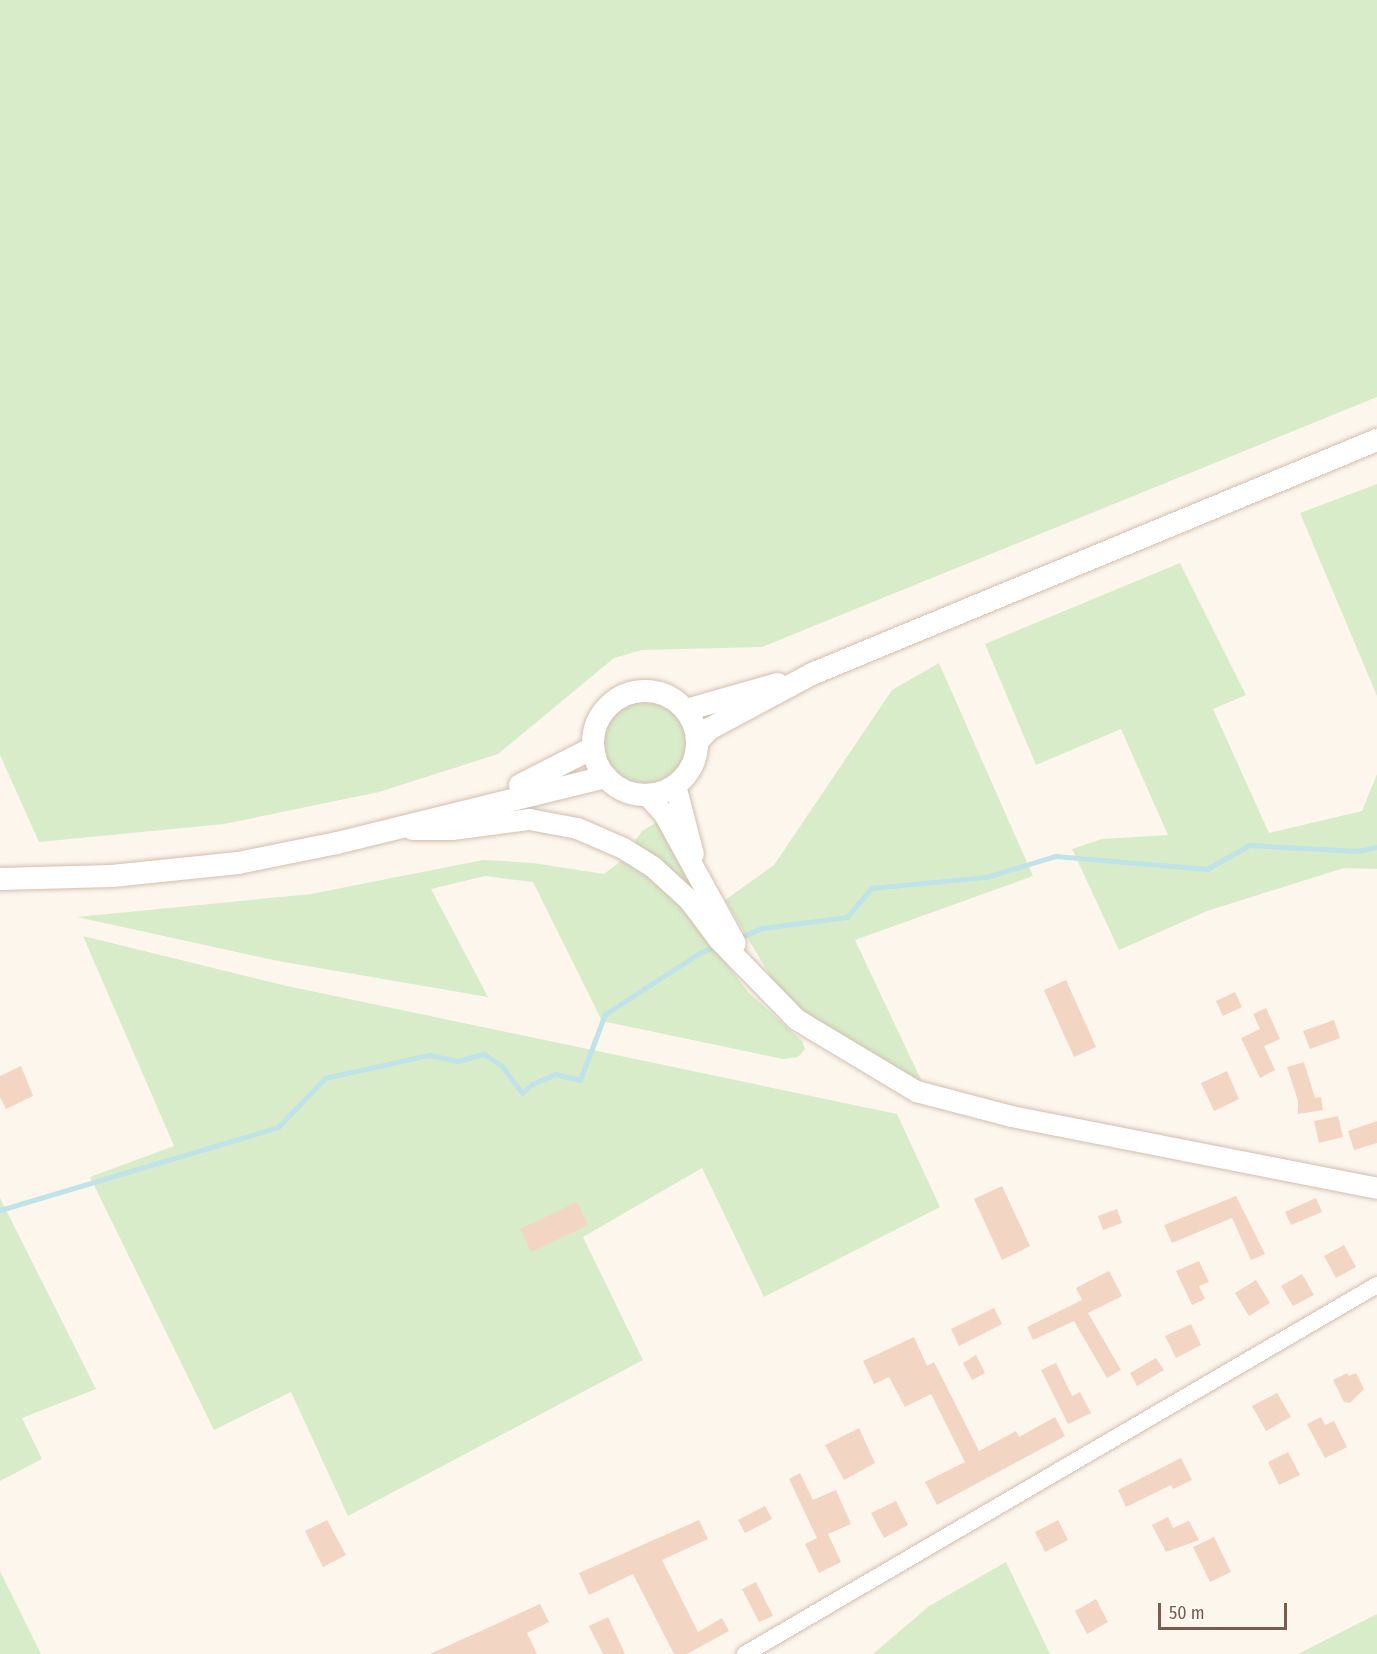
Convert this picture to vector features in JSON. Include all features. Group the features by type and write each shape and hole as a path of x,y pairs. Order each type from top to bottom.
{"main road":[{"path":"697,742 709,729 812,674 1377,440"},
{"path":"686,710 812,674"},
{"path":"658,692 686,710 697,742 692,766 675,785 647,795 624,790 606,777 593,748 600,716 626,694 658,692"},
{"path":"473,807 593,748"},
{"path":"0,879 112,876 238,863 394,830 473,807 606,777"}],"street":[{"path":"675,785 698,873"},
{"path":"647,795 664,814 698,873 728,941"},
{"path":"394,830 452,829 478,823 529,819 577,828 623,848 652,866 689,900 728,941 763,984 808,1028 916,1091 1011,1116 1377,1188"},
{"path":"745,1654 1377,1285"}],"green space":[{"path":"0,0 1377,0 1377,397 762,647 642,650 614,658 498,754 379,792 224,824 39,842 0,755"},
{"path":"1377,484 1377,696 1300,513"},
{"path":"1180,563 1246,695 1213,709 1269,833 1362,811 1377,774 1377,869 1344,868 1207,911 1119,950 1072,849 1102,839 1168,835 1121,729 1036,765 985,644"},
{"path":"939,663 1033,876 855,940 922,1082 879,1063 804,1013 772,979 725,900 774,865 892,690"},
{"path":"645,701 661,704 674,713 683,726 686,742 683,758 674,771 661,780 645,783 629,780 616,771 607,758 604,742 607,726 616,713 629,704"},
{"path":"657,822 694,892 633,844 642,831"},
{"path":"626,857 675,897 749,993 802,1041 805,1049 798,1057 783,1059 602,1021 533,882 485,876 431,889 488,997 278,961 77,917 311,894 483,860 533,863 604,874"},
{"path":"83,936 287,986 897,1114 940,1207 764,1297 702,1168 583,1237 643,1360 348,1516 291,1392 214,1430 90,1177 174,1146"},
{"path":"0,1198 96,1389 22,1418 42,1459 0,1481"},
{"path":"1006,1562 1050,1654 873,1654 929,1606"},
{"path":"0,1571 41,1654 0,1654"},
{"path":"1377,1614 1377,1654 1298,1654"}],"building":[{"path":"1066,980 1096,1047 1074,1057 1044,990"},
{"path":"1235,992 1242,1007 1223,1016 1216,1001"},
{"path":"1266,1008 1280,1039 1264,1046 1275,1070 1260,1078 1241,1038 1260,1029 1253,1014"},
{"path":"1334,1020 1340,1038 1310,1049 1303,1031"},
{"path":"1304,1062 1315,1098 1321,1097 1323,1110 1298,1114 1298,1101 1287,1067"},
{"path":"21,1066 33,1096 6,1109 0,1097 0,1076"},
{"path":"1227,1071 1239,1099 1214,1111 1201,1083"},
{"path":"1338,1116 1343,1137 1319,1143 1314,1121"},
{"path":"1377,1121 1377,1143 1354,1150 1348,1131"},
{"path":"1002,1186 1030,1246 1002,1260 974,1199"},
{"path":"1236,1196 1265,1254 1251,1260 1232,1218 1172,1243 1164,1225"},
{"path":"1316,1198 1322,1212 1291,1225 1285,1212"},
{"path":"577,1202 588,1225 531,1252 520,1229"},
{"path":"1117,1209 1122,1223 1103,1230 1098,1216"},
{"path":"1344,1245 1356,1267 1336,1278 1324,1256"},
{"path":"1199,1261 1209,1282 1199,1286 1205,1299 1192,1305 1176,1271"},
{"path":"1109,1271 1122,1296 1088,1313 1121,1370 1107,1378 1074,1321 1033,1340 1027,1327 1082,1300 1076,1288"},
{"path":"1302,1274 1314,1295 1293,1306 1281,1286"},
{"path":"1256,1280 1270,1303 1249,1316 1235,1293"},
{"path":"994,1308 1002,1324 959,1346 951,1329"},
{"path":"1191,1324 1201,1345 1176,1358 1165,1336"},
{"path":"914,1337 927,1366 934,1362 979,1451 1016,1431 1019,1437 1055,1417 1065,1436 937,1505 925,1482 965,1462 931,1394 905,1407 889,1377 874,1384 863,1361"},
{"path":"976,1355 985,1373 972,1380 963,1363"},
{"path":"1156,1358 1164,1370 1137,1386 1130,1373"},
{"path":"1056,1363 1072,1396 1080,1392 1091,1413 1068,1424 1041,1370"},
{"path":"1347,1373 1349,1376 1356,1373 1364,1389 1350,1403 1344,1402 1333,1380"},
{"path":"1277,1393 1291,1417 1266,1431 1252,1406"},
{"path":"1321,1417 1325,1425 1334,1421 1347,1447 1325,1458 1307,1424"},
{"path":"859,1428 875,1463 844,1480 825,1445"},
{"path":"1288,1452 1300,1475 1279,1485 1268,1462"},
{"path":"1181,1458 1192,1480 1173,1489 1171,1485 1126,1507 1118,1490"},
{"path":"800,1473 813,1500 836,1490 851,1524 828,1534 841,1562 819,1573 805,1544 817,1538 789,1479"},
{"path":"896,1501 908,1525 884,1538 871,1513"},
{"path":"765,1506 772,1519 745,1533 738,1520"},
{"path":"1168,1517 1173,1528 1189,1521 1199,1540 1166,1552 1152,1525"},
{"path":"327,1520 346,1555 323,1567 305,1531"},
{"path":"699,1520 708,1539 662,1560 698,1632 722,1618 729,1631 687,1654 674,1654 633,1574 589,1595 579,1573"},
{"path":"1058,1520 1068,1540 1045,1552 1035,1532"},
{"path":"1214,1537 1231,1572 1210,1582 1193,1547"},
{"path":"756,1582 773,1616 759,1622 742,1589"},
{"path":"1096,1599 1108,1622 1087,1634 1075,1611"},
{"path":"540,1604 549,1622 527,1633 537,1654 430,1654"},
{"path":"608,1617 625,1654 603,1654 589,1626"}],"waterway":[{"path":"738,938 762,928 847,917 871,888 986,877 1055,856 1207,869 1249,845 1358,851 1377,847"},
{"path":"0,1210 278,1127 325,1078 429,1055 457,1061 484,1054 502,1066 522,1093 532,1084 556,1074 580,1080 605,1014 701,952 719,945"}]}
